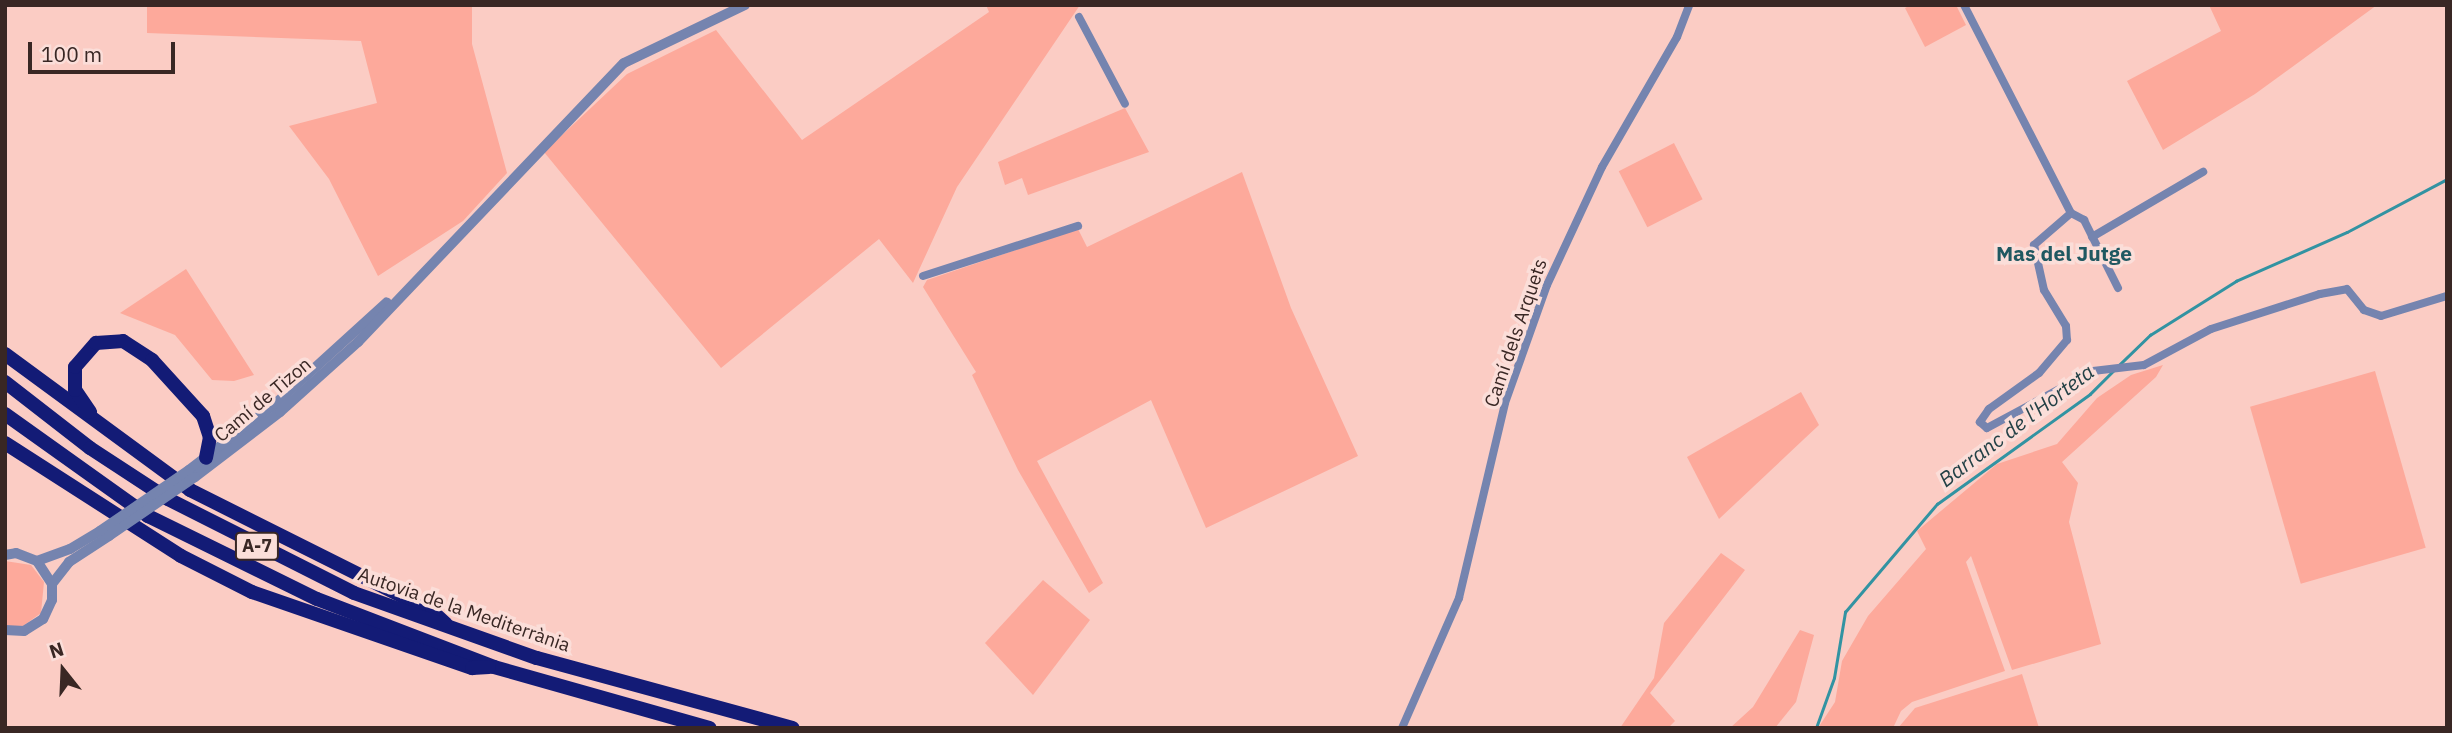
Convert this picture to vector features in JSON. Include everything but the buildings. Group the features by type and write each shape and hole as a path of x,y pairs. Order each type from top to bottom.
{"highway":[{"path":"106,433 80,402 73,379 75,367 87,349 109,340 136,347 203,415 210,438 206,458"},
{"path":"5,354 106,433 225,510 432,611 447,625"},
{"name":"Autovia de la Mediterrània","path":"5,382 90,448 168,499 354,593 537,658 793,728"},
{"name":"Autovia de la Mediterrània","path":"5,414 148,516 317,599 494,667 710,728"},
{"path":"5,443 181,556 252,593 472,668 494,667"}],"street":[{"name":"Camí de Tizon","path":"52,584 69,562 104,533 279,412 358,342 624,62 745,5"},
{"name":"Camí dels Arquets","path":"1402,728 1459,598 1505,403 1547,285 1602,167 1677,37 1689,5"},
{"path":"1965,5 2070,213 2084,220 2118,288"},
{"path":"1079,17 1125,104"},
{"path":"2092,236 2203,172"},
{"path":"2070,213 2034,245 2044,290 2067,329 2064,347 2039,373 1989,408 1980,422 1987,428 2003,422 2076,379 2113,367 2144,365 2211,329 2337,289 2347,289 2364,310 2381,316 2447,296"},
{"name":"Camí de Tizon","path":"192,473 206,458 348,339 476,217"},
{"path":"923,276 1078,226"},
{"name":"Camí de Tizon","path":"37,561 104,533"},
{"path":"5,555 16,553 37,561 52,584 52,600 43,619 24,631 5,630"}],"shaded area":[{"path":"147,5 472,5 472,44 507,173 463,221 378,276 329,179 289,126 377,103 361,41 147,33"},
{"path":"986,5 1080,5 957,187 913,283 879,239 721,368 544,152 627,74 716,30 802,140 989,12"},
{"path":"1911,5 1956,5 1966,25 1925,47 1905,8"},
{"path":"2209,5 2377,5 2255,94 2163,150 2127,81 2221,31"},
{"path":"1125,108 1149,152 1028,195 1022,178 1005,185 998,162"},
{"path":"1674,143 1703,199 1647,227 1619,171"},
{"path":"1242,172 1291,308 1358,456 1206,528 1151,400 1037,461 1103,583 1089,593 1018,470 972,375 976,372 923,287 927,280 1078,229 1087,247"},
{"path":"186,269 254,375 234,381 212,380 175,335 120,313"},
{"path":"2163,365 2156,377 2062,462 2078,483 2069,522 2101,644 2012,670 1971,556 1966,562 2005,671 1912,702 1901,711 1893,728 1818,728 1835,702 1842,661 1868,616 1926,549 1917,531 1997,464 2057,444 2097,398 2131,375"},
{"path":"2375,371 2426,548 2301,584 2250,407"},
{"path":"1801,392 1819,425 1719,519 1687,457"},
{"path":"1721,553 1745,570 1650,693 1675,721 1668,728 1620,728 1654,678 1664,623"},
{"path":"5,561 31,565 44,582 41,613 23,626 5,626"},
{"path":"1043,580 1090,620 1033,695 985,643"},
{"path":"1800,630 1814,635 1796,702 1775,728 1730,728 1753,707"},
{"path":"2022,674 2039,728 1898,728 1915,708"}],"waterway":[{"name":"Barranc de l'Horteta","path":"2118,366 2150,335 2236,281 2347,232 2447,179"},
{"name":"Barranc de l'Horteta","path":"1816,728 1834,678 1845,612 1937,504 2090,394 2113,371"}],"district":[{"name":"Mas del Jutge","path":"2064,253"}]}
